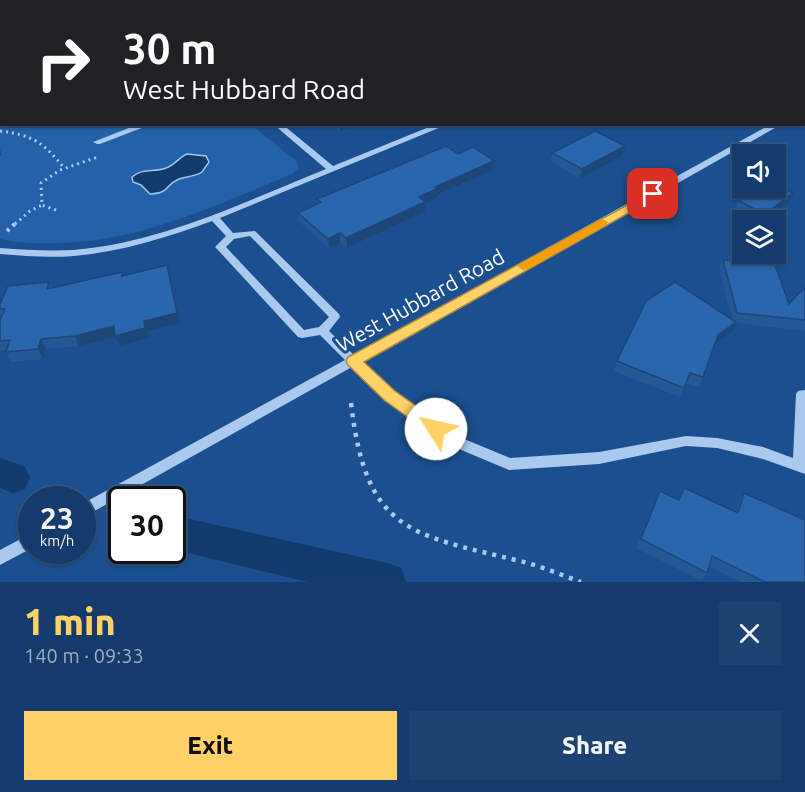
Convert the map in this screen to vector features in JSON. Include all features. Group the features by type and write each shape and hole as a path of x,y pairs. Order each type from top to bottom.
{"street":[{"path":"97,141 141,126"},
{"path":"279,126 332,169"},
{"name":"West Hubbard Road","path":"96,504 774,126"},
{"path":"0,251 29,255 80,254 156,238 438,127"},
{"path":"214,217 231,236"},
{"path":"252,233 335,317 322,331 302,334 220,247 231,236 252,233"},
{"path":"322,331 390,396 452,440 509,464 599,458 686,441 717,443 763,453 802,466 802,394"},
{"path":"0,558 18,548"}],"path":[{"path":"0,131 37,139 45,144 64,168"},
{"path":"42,205 41,183 48,176 64,168 102,156"},
{"path":"7,231 30,211 42,205 56,210"},
{"path":"351,403 365,468 377,495 387,510 402,524 428,536 538,566 581,582"}],"shaded area":[{"path":"0,126 253,126 296,161 299,168 292,174 202,211 141,231 79,242 28,243 0,239 0,156 2,155"},
{"path":"187,154 206,156 209,162 202,172 179,179 157,193 150,194 141,185 133,182 132,177 136,174 166,168"}],"building":[{"path":"595,131 625,146 582,169 552,153"},
{"path":"446,146 458,154 473,147 494,161 435,187 437,189 419,197 425,202 346,238 340,233 328,239 298,213 321,202 317,199"},
{"path":"786,190 793,193 770,210 757,210 739,201 744,198 786,198"},
{"path":"723,260 732,261 732,264 775,265 789,304 805,287 805,320 737,313"},
{"path":"167,265 177,313 144,321 145,328 115,336 114,326 75,336 41,339 38,349 6,352 10,340 0,341 0,320 5,309 0,309 0,304 8,286 49,282 47,289 122,272 122,276"},
{"path":"675,282 736,322 718,335 703,377 690,373 684,388 617,361 646,301"},
{"path":"684,488 738,513 744,493 805,520 805,582 765,582 712,556 707,573 641,539 660,491 679,500"}],"waterway":[{"path":"0,473 13,478"},
{"path":"186,535 387,582"}],"slow traffic":[{"path":"523,266 602,222"}],"route":[{"path":"436,429 390,396 353,361 653,194"}]}
